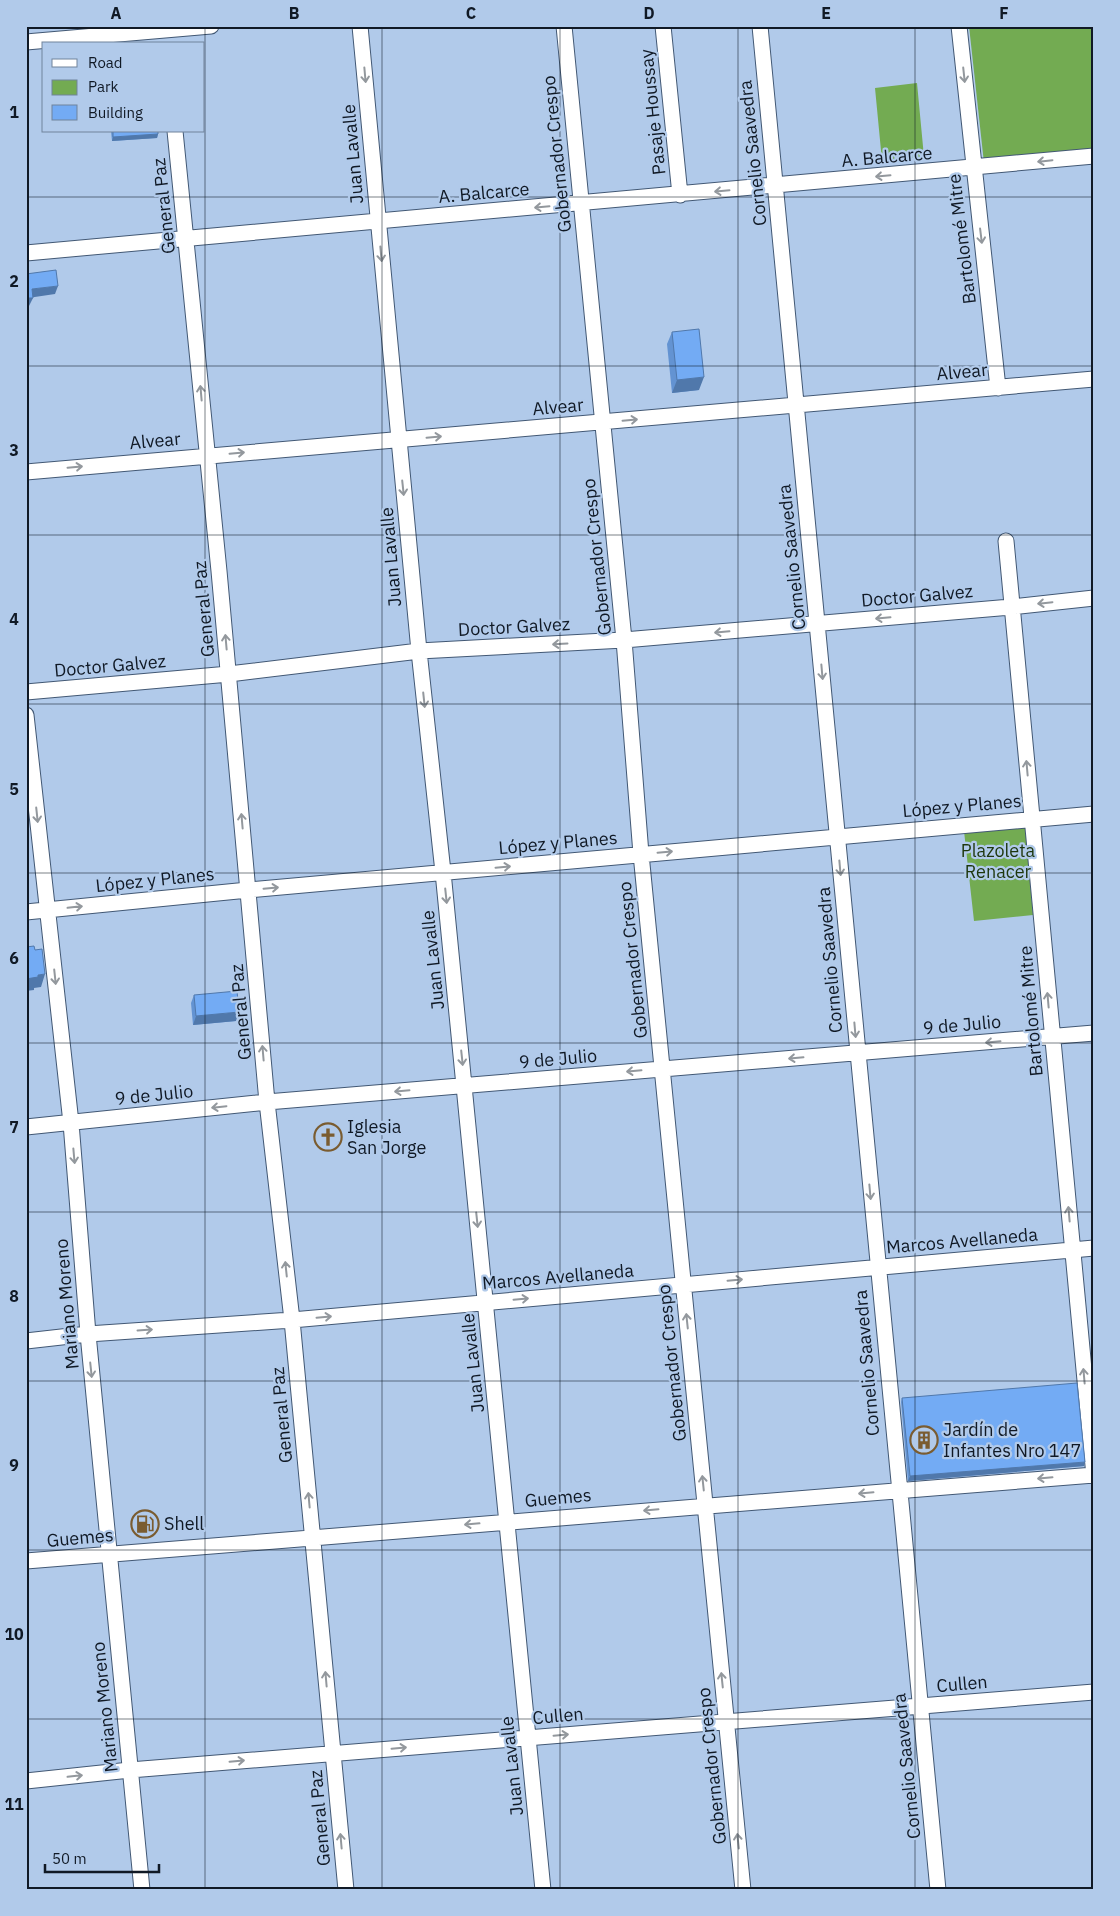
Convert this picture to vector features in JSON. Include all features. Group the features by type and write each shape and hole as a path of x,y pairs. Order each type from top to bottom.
{"street":[{"path":"26,42 164,34 210,26"},
{"name":"Juan Lavalle","path":"360,26 418,651 443,872 543,1890"},
{"name":"Gobernador Crespo","path":"564,26 624,640 641,854 742,1890"},
{"name":"Pasaje Houssay","path":"663,26 680,194"},
{"name":"Cornelio Saavedra","path":"760,26 818,623 898,1490 938,1890"},
{"name":"Bartolomé Mitre","path":"959,26 998,388"},
{"name":"General Paz","path":"175,132 229,674 267,1102 292,1320 346,1890"},
{"name":"A. Balcarce","path":"26,253 1094,156"},
{"name":"Alvear","path":"26,472 1094,380"},
{"name":"Bartolomé Mitre","path":"1006,541 1094,1475"},
{"name":"Doctor Galvez","path":"26,692 229,674 418,651 624,640 1011,607 1094,598"},
{"name":"Mariano Moreno","path":"26,715 71,1123 88,1334 142,1890"},
{"name":"López y Planes","path":"26,912 443,872 1094,814"},
{"name":"9 de Julio","path":"26,1127 267,1102 1094,1033"},
{"name":"Marcos Avellaneda","path":"26,1341 88,1334 292,1320 1094,1248"},
{"name":"Guemes","path":"26,1561 1094,1475"},
{"name":"Cullen","path":"26,1781 130,1770 1094,1692"}],"green space":[{"path":"969,26 1094,26 1094,151 984,163"},
{"path":"917,83 924,157 882,161 875,88"},
{"name":"Plazoleta Renacer","path":"1025,825 1033,915 974,921 964,831"}],"building":[{"path":"113,132 158,132 158,134 113,137"},
{"path":"56,270 58,286 32,289 33,298 26,298 26,274"},
{"path":"699,329 704,377 677,380 672,332"},
{"path":"34,946 35,950 42,949 45,974 26,979 26,947"},
{"path":"237,991 239,1012 196,1016 194,995"},
{"path":"1077,1383 1085,1462 910,1476 902,1398"}],"place":[{"name":"Iglesia San Jorge","path":"328,1137"},
{"name":"Jardín de Infantes Nro 147","path":"924,1440"},
{"name":"Shell","path":"145,1524"}]}
